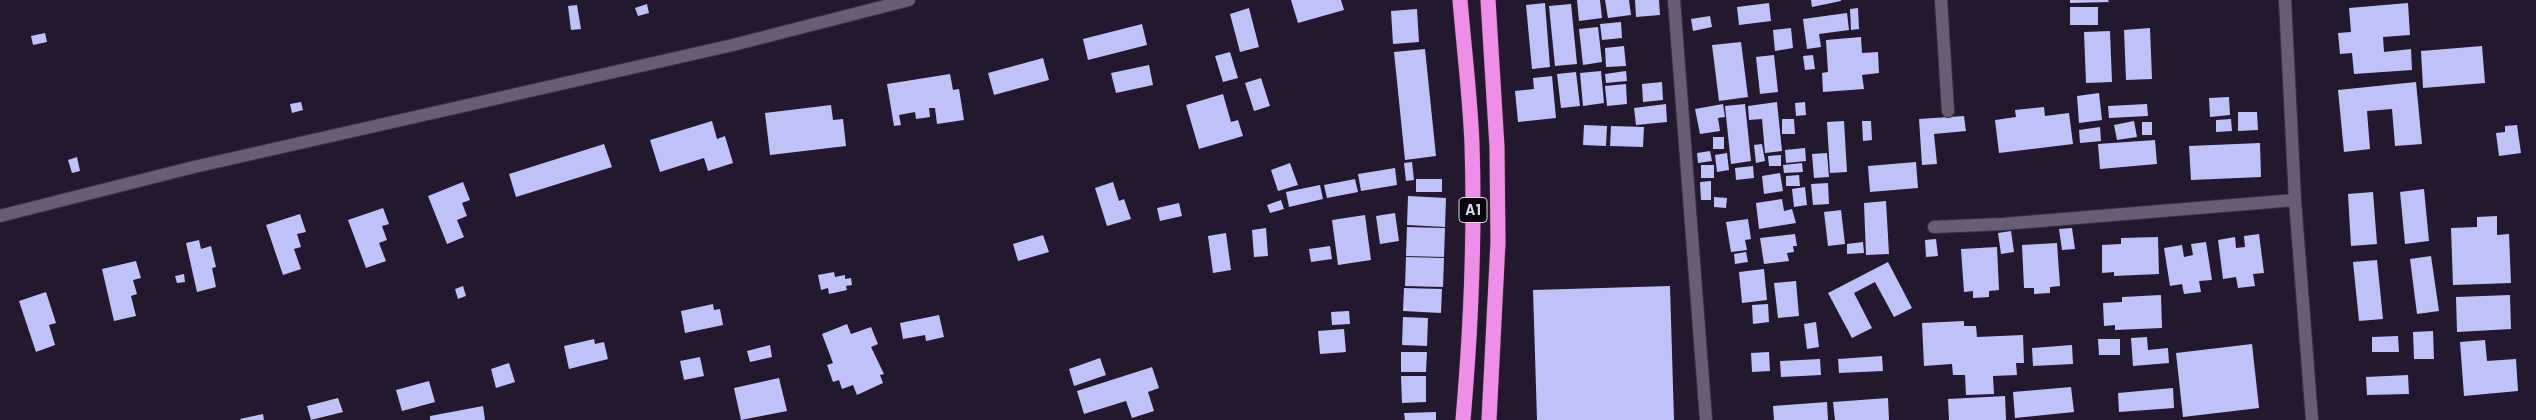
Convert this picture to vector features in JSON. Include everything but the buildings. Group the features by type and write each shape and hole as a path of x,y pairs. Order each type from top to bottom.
{"highway":[{"name":"A1","path":"1460,0 1472,143 1473,236 1471,331 1463,420"},
{"name":"A1","path":"1488,0 1497,147 1498,232 1495,327 1489,420"}],"street":[{"path":"0,216 204,165 733,45 909,0"},
{"path":"1674,0 1706,420"},
{"path":"1941,0 1948,111"},
{"path":"2285,0 2295,200 2312,420"},
{"path":"1934,227 2003,224 2295,200"}]}
